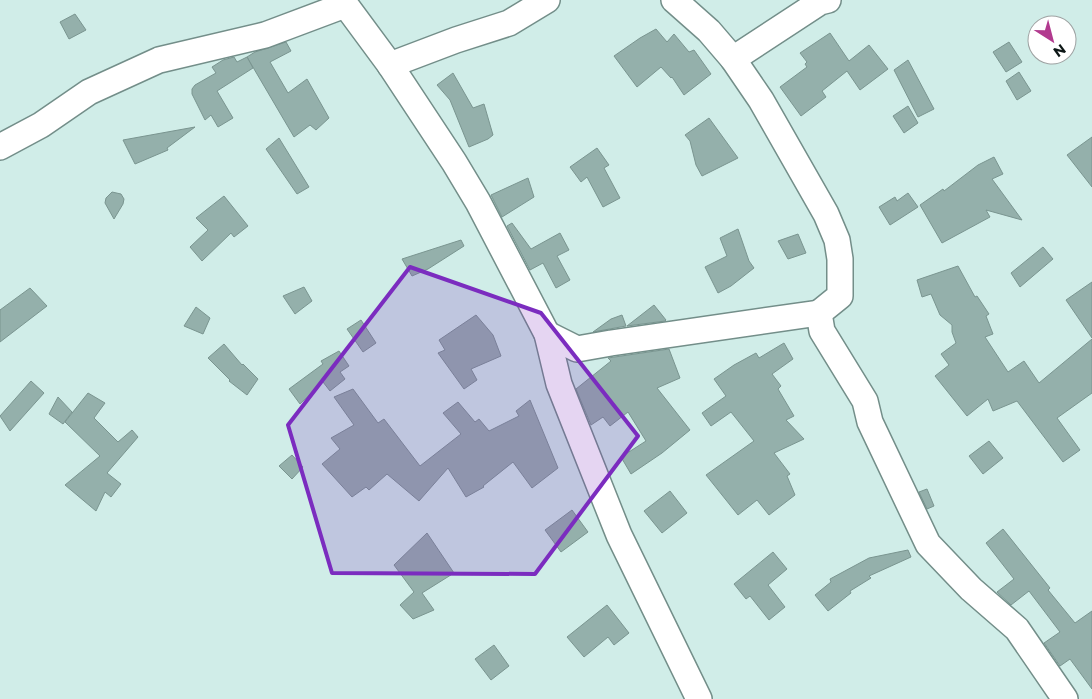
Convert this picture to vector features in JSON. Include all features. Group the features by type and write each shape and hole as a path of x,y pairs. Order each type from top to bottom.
{"street":[{"path":"390,65 456,40 510,23 547,0"},
{"path":"547,334 578,350 611,343 819,313 840,296 840,260 837,240 826,214 761,100 733,58 710,31 674,0"},
{"path":"733,58 820,2 828,0"},
{"path":"0,148 41,125 89,92 159,60 265,36 344,3 390,65 454,162 478,202 547,334 559,384 619,535 699,699"},
{"path":"819,313 822,331 865,401 870,422 928,544 971,588 1017,629 1065,699"}],"highlighted area":[{"path":"410,267 541,313 638,436 535,574 332,573 288,425"}],"building":[{"path":"75,14 86,30 69,39 60,22"},
{"path":"656,29 667,42 674,34 689,52 694,50 711,74 684,95 672,77 661,67 637,87 614,56"},
{"path":"830,33 849,61 869,45 888,69 860,90 847,71 822,91 826,97 801,116 780,87 807,67 805,64 807,62 800,53"},
{"path":"286,42 291,51 270,62 288,93 307,79 329,118 316,130 310,125 294,137 247,57 255,52"},
{"path":"1009,42 1022,62 1006,72 993,52"},
{"path":"234,57 237,62 247,57 253,68 217,91 233,118 218,127 211,115 205,120 192,94 192,89 195,85 216,73 212,67 223,60"},
{"path":"908,60 934,109 918,117 894,70"},
{"path":"1019,72 1031,91 1017,100 1006,81"},
{"path":"453,73 473,108 484,104 493,135 469,147 450,100 437,85"},
{"path":"908,106 918,123 904,133 893,116"},
{"path":"709,118 738,158 702,176 696,165 690,141 685,135"},
{"path":"195,127 167,148 168,150 135,164 123,140"},
{"path":"1092,137 1092,187 1067,155"},
{"path":"279,138 309,187 297,194 266,149"},
{"path":"597,148 609,165 604,168 620,198 603,207 587,177 581,182 570,167"},
{"path":"994,157 1003,174 992,179 1022,220 986,210 990,217 942,243 920,205 943,189 944,191 978,165"},
{"path":"528,178 534,197 502,217 491,195"},
{"path":"112,192 121,194 124,199 114,219 105,203 106,198"},
{"path":"908,193 918,207 890,225 879,207 895,197 897,201"},
{"path":"224,196 248,226 234,237 231,233 202,261 190,247 208,230 196,218"},
{"path":"512,223 531,249 560,233 569,250 557,256 570,280 556,288 543,263 530,270 507,226"},
{"path":"738,229 749,261 754,268 731,286 718,293 705,267 727,256 720,238"},
{"path":"798,234 806,253 788,259 778,241"},
{"path":"461,240 464,246 428,269 412,276 402,259"},
{"path":"1043,247 1053,259 1020,287 1011,273"},
{"path":"958,266 975,297 977,296 989,314 986,316 993,334 985,337 1008,372 1024,361 1039,383 1092,339 1092,393 1057,418 1080,450 1063,462 1017,401 993,411 988,399 967,416 935,376 949,365 941,354 956,343 952,332 952,325 940,315 931,294 922,297 917,280"},
{"path":"1092,282 1092,338 1066,300"},
{"path":"304,287 312,301 295,314 283,296"},
{"path":"30,288 47,306 0,342 0,310"},
{"path":"654,305 665,321 627,326"},
{"path":"196,307 210,318 203,334 184,326"},
{"path":"476,315 493,335 501,356 471,369 477,380 464,389 438,353 445,350 439,340"},
{"path":"622,315 626,326 593,332 611,319"},
{"path":"361,320 376,343 363,352 347,329"},
{"path":"784,343 793,359 772,374 781,386 778,389 794,416 786,420 804,439 774,453 790,474 787,476 795,495 769,515 757,500 738,515 706,475 754,441 731,412 711,426 702,413 726,396 714,379 756,353 759,358"},
{"path":"224,344 242,365 258,379 247,395 229,381 208,358"},
{"path":"669,349 680,378 657,388 690,430 662,453 631,474 621,457 646,441 628,412 610,426 603,417 591,425 576,389 611,361 608,358"},
{"path":"339,351 349,366 340,372 345,379 330,391 323,382 300,404 289,389 323,364 321,361"},
{"path":"31,381 44,393 10,431 0,416"},
{"path":"353,389 378,423 384,419 420,466 461,434 443,413 458,402 475,422 479,419 489,431 519,416 516,411 530,400 558,468 532,488 513,462 484,487 466,497 448,468 419,501 387,474 369,490 366,487 352,497 322,464 340,449 331,438 354,425 334,397"},
{"path":"88,393 105,403 94,418 118,442 132,430 138,437 107,473 121,484 111,497 105,492 96,511 65,485 100,456 65,422"},
{"path":"58,397 72,412 63,424 49,414"},
{"path":"989,441 1003,458 983,474 969,456"},
{"path":"292,455 303,467 292,479 279,466"},
{"path":"927,489 934,506 927,509 919,492"},
{"path":"670,491 687,513 662,533 644,511"},
{"path":"572,510 588,532 561,552 545,530"},
{"path":"1003,529 1075,623 1092,611 1092,689 1070,659 1060,666 1044,643 1060,632 1029,591 1011,605 997,592 1014,579 986,543"},
{"path":"427,533 454,573 422,593 434,610 413,619 400,605 414,592 394,565"},
{"path":"908,550 911,557 869,576 871,578 850,591 851,593 828,611 815,595 831,582 830,579 869,558"},
{"path":"773,552 787,569 768,585 785,607 769,620 750,596 746,599 734,584"},
{"path":"607,605 629,633 614,645 608,637 584,657 567,637"},
{"path":"494,645 509,666 491,680 475,659"}]}
